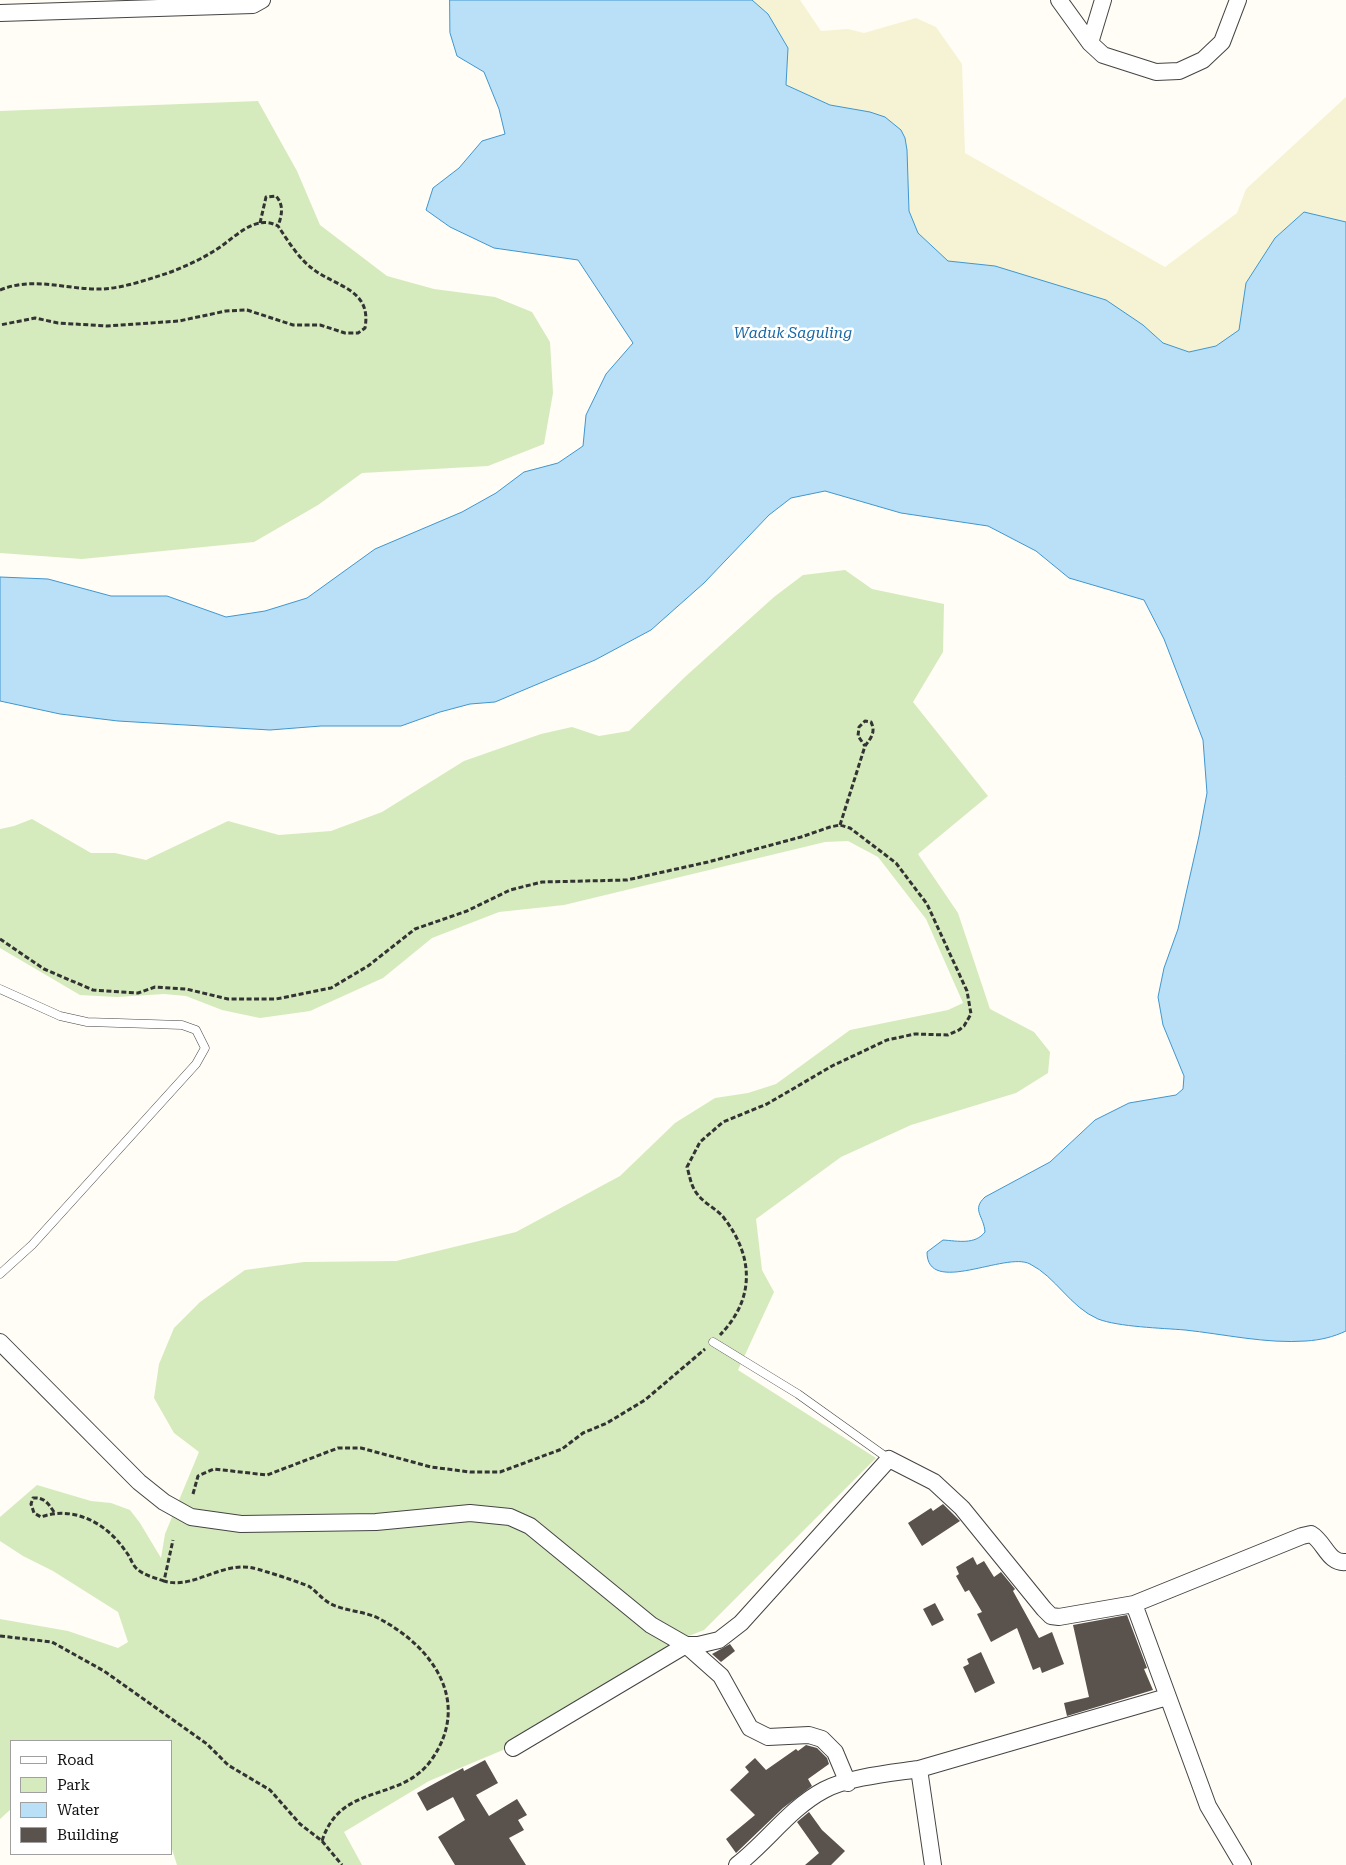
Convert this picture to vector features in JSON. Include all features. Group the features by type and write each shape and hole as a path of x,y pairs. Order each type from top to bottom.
{"street":[{"path":"0,13 253,5 262,0"},
{"path":"1059,0 1090,43 1103,55 1156,72 1179,71 1203,60 1222,42 1238,0"},
{"path":"1090,43 1103,0"},
{"path":"0,1342 139,1482 164,1502 190,1517 241,1524 376,1522 470,1513 510,1517 530,1526 650,1625 686,1645 721,1676 750,1728 768,1737 809,1735 822,1739 835,1752 848,1782"},
{"path":"513,1748 686,1645 698,1645 719,1640 741,1623 889,1459 934,1482 962,1508 1026,1590 1051,1616 1059,1617 1134,1604 1311,1534 1317,1538 1333,1559 1339,1563 1346,1562"},
{"path":"1134,1604 1208,1806 1243,1865"},
{"path":"736,1865 753,1852 778,1824 825,1790 848,1782 919,1769 1167,1697"},
{"path":"919,1769 933,1865"}],"lane":[{"path":"0,1274 32,1245 150,1115 196,1064 205,1048 196,1030 182,1025 78,1020 60,1016 1,990"},
{"path":"713,1342 798,1394 889,1459"}],"path":[{"path":"260,223 266,197 276,196 280,201 282,214 278,226"},
{"path":"0,290 28,282 103,289 140,282 179,269 215,251 239,232 260,223 272,223 278,226 313,269 357,295 366,311 365,328 358,333 345,333 320,325 293,325 247,310 179,321 106,326 35,318 0,325"},
{"path":"840,825 865,746 873,736 874,728 871,722 865,721 859,727 858,736 865,746"},
{"path":"0,939 44,969 93,990 138,993 155,987 186,989 228,999 276,999 331,988 368,966 415,929 467,910 510,890 542,882 628,880 708,862 840,825 850,828 862,836 896,863 928,904 967,991 971,1014 964,1026 948,1034 915,1034 887,1040 832,1066 767,1104 723,1122 700,1142 687,1167 692,1186 698,1196 724,1217 739,1245 748,1273 744,1298 734,1320 713,1342 646,1400 608,1423 583,1433 562,1449 500,1472 470,1472 431,1467 361,1448 338,1448 267,1475 214,1469 198,1476 193,1494"},
{"path":"54,1512 47,1502 39,1498 33,1498 31,1504 34,1512 41,1516 54,1512 83,1517 98,1522 108,1530 126,1551 136,1568 164,1581 192,1580 217,1570 251,1567 309,1586 330,1604 375,1617 395,1628 428,1657 441,1674 448,1696 448,1716 442,1740 432,1760 415,1776 392,1789 361,1797 338,1811 326,1829 322,1841"},
{"path":"164,1581 173,1540"},
{"path":"0,1636 52,1642 104,1671 207,1744 228,1765 270,1790 300,1824 322,1841 342,1865"}],"shaded area":[{"path":"752,0 800,0 821,31 848,29 864,33 916,18 936,27 962,64 965,153 1165,267 1237,213 1246,189 1346,97 1346,222 1304,212 1275,238 1246,283 1239,330 1216,346 1189,353 1163,343 1143,325 995,266 948,261 918,233 909,211 907,150 847,109 830,105 786,85 788,48 768,14"}],"green space":[{"path":"258,101 297,171 320,225 387,276 434,289 495,297 532,312 550,342 553,393 544,444 488,466 362,473 318,505 254,542 82,559 0,553 0,111"},
{"path":"845,570 872,589 944,604 943,652 913,702 988,796 918,854 958,913 990,1009 1034,1032 1050,1052 1048,1073 1016,1093 911,1125 841,1157 756,1219 762,1270 774,1292 738,1370 876,1458 704,1630 676,1641 503,1750 429,1781 344,1832 362,1865 177,1865 172,1849 172,1740 10,1740 10,1810 0,1819 0,1619 68,1631 118,1648 128,1642 118,1612 53,1571 23,1556 0,1541 0,1517 37,1485 91,1501 111,1503 130,1510 161,1558 165,1534 199,1452 174,1433 154,1398 159,1364 174,1328 200,1302 245,1270 304,1262 396,1261 516,1232 620,1176 675,1123 715,1098 748,1093 776,1084 850,1030 948,1010 963,1003 926,919 878,857 848,841 825,842 564,905 499,912 432,938 383,978 310,1011 260,1018 222,1010 186,996 164,994 117,997 80,995 0,948 0,829 32,819 91,853 115,853 146,860 228,821 279,835 331,831 382,812 464,761 541,734 572,727 599,736 629,731 686,676 774,597 803,575"}],"water":[{"name":"Waduk Saguling","path":"450,0 752,0 768,14 788,48 786,85 830,105 870,112 885,117 901,130 905,138 907,150 909,211 918,233 948,261 995,266 1106,300 1143,325 1163,343 1189,352 1216,346 1239,330 1246,283 1275,238 1304,212 1346,222 1346,1331 1332,1337 1317,1340 1291,1342 1117,1324 1088,1314 1071,1300 1048,1276 1030,1264 1019,1262 1004,1263 953,1272 940,1271 930,1265 927,1252 943,1240 971,1241 985,1232 979,1213 979,1206 985,1197 1050,1162 1095,1120 1129,1103 1176,1095 1183,1089 1184,1076 1163,1025 1158,997 1164,968 1178,929 1207,793 1203,740 1164,639 1144,600 1069,578 1036,551 988,526 901,513 825,491 791,498 769,515 704,583 651,630 595,660 495,702 470,704 401,726 321,726 270,730 118,721 60,714 0,701 0,577 48,579 111,596 167,596 226,617 265,611 307,598 375,549 462,512 496,493 524,472 558,463 583,446 586,415 606,374 633,343 578,260 494,248 450,227 426,210 433,188 459,168 482,141 505,134 499,109 484,72 457,56 450,33"}],"building":[{"path":"943,1504 960,1521 922,1546 908,1523 931,1508 933,1511"},
{"path":"973,1557 977,1565 984,1561 994,1577 1001,1572 1015,1589 1013,1591 1039,1638 1052,1632 1064,1664 1042,1673 1040,1667 1033,1670 1017,1628 991,1642 977,1614 982,1612 969,1590 965,1592 956,1576 959,1574 956,1567"},
{"path":"935,1603 944,1620 932,1626 923,1609"},
{"path":"1127,1615 1147,1668 1144,1669 1153,1690 1067,1716 1064,1703 1089,1697 1073,1625"},
{"path":"730,1644 735,1651 721,1662 712,1654"},
{"path":"981,1652 995,1683 975,1693 963,1667 969,1664 967,1659"},
{"path":"806,1745 817,1748 827,1758 829,1764 808,1779 812,1786 783,1808 736,1853 726,1839 755,1815 730,1790 749,1772 745,1767 755,1758 766,1770 796,1749 798,1751"},
{"path":"485,1760 498,1783 476,1795 489,1816 517,1799 527,1815 518,1820 524,1830 509,1838 526,1865 455,1865 438,1837 465,1820 453,1797 427,1811 417,1793 463,1768 464,1771"},
{"path":"809,1812 822,1830 845,1851 831,1865 805,1865 819,1853 797,1822"}]}
